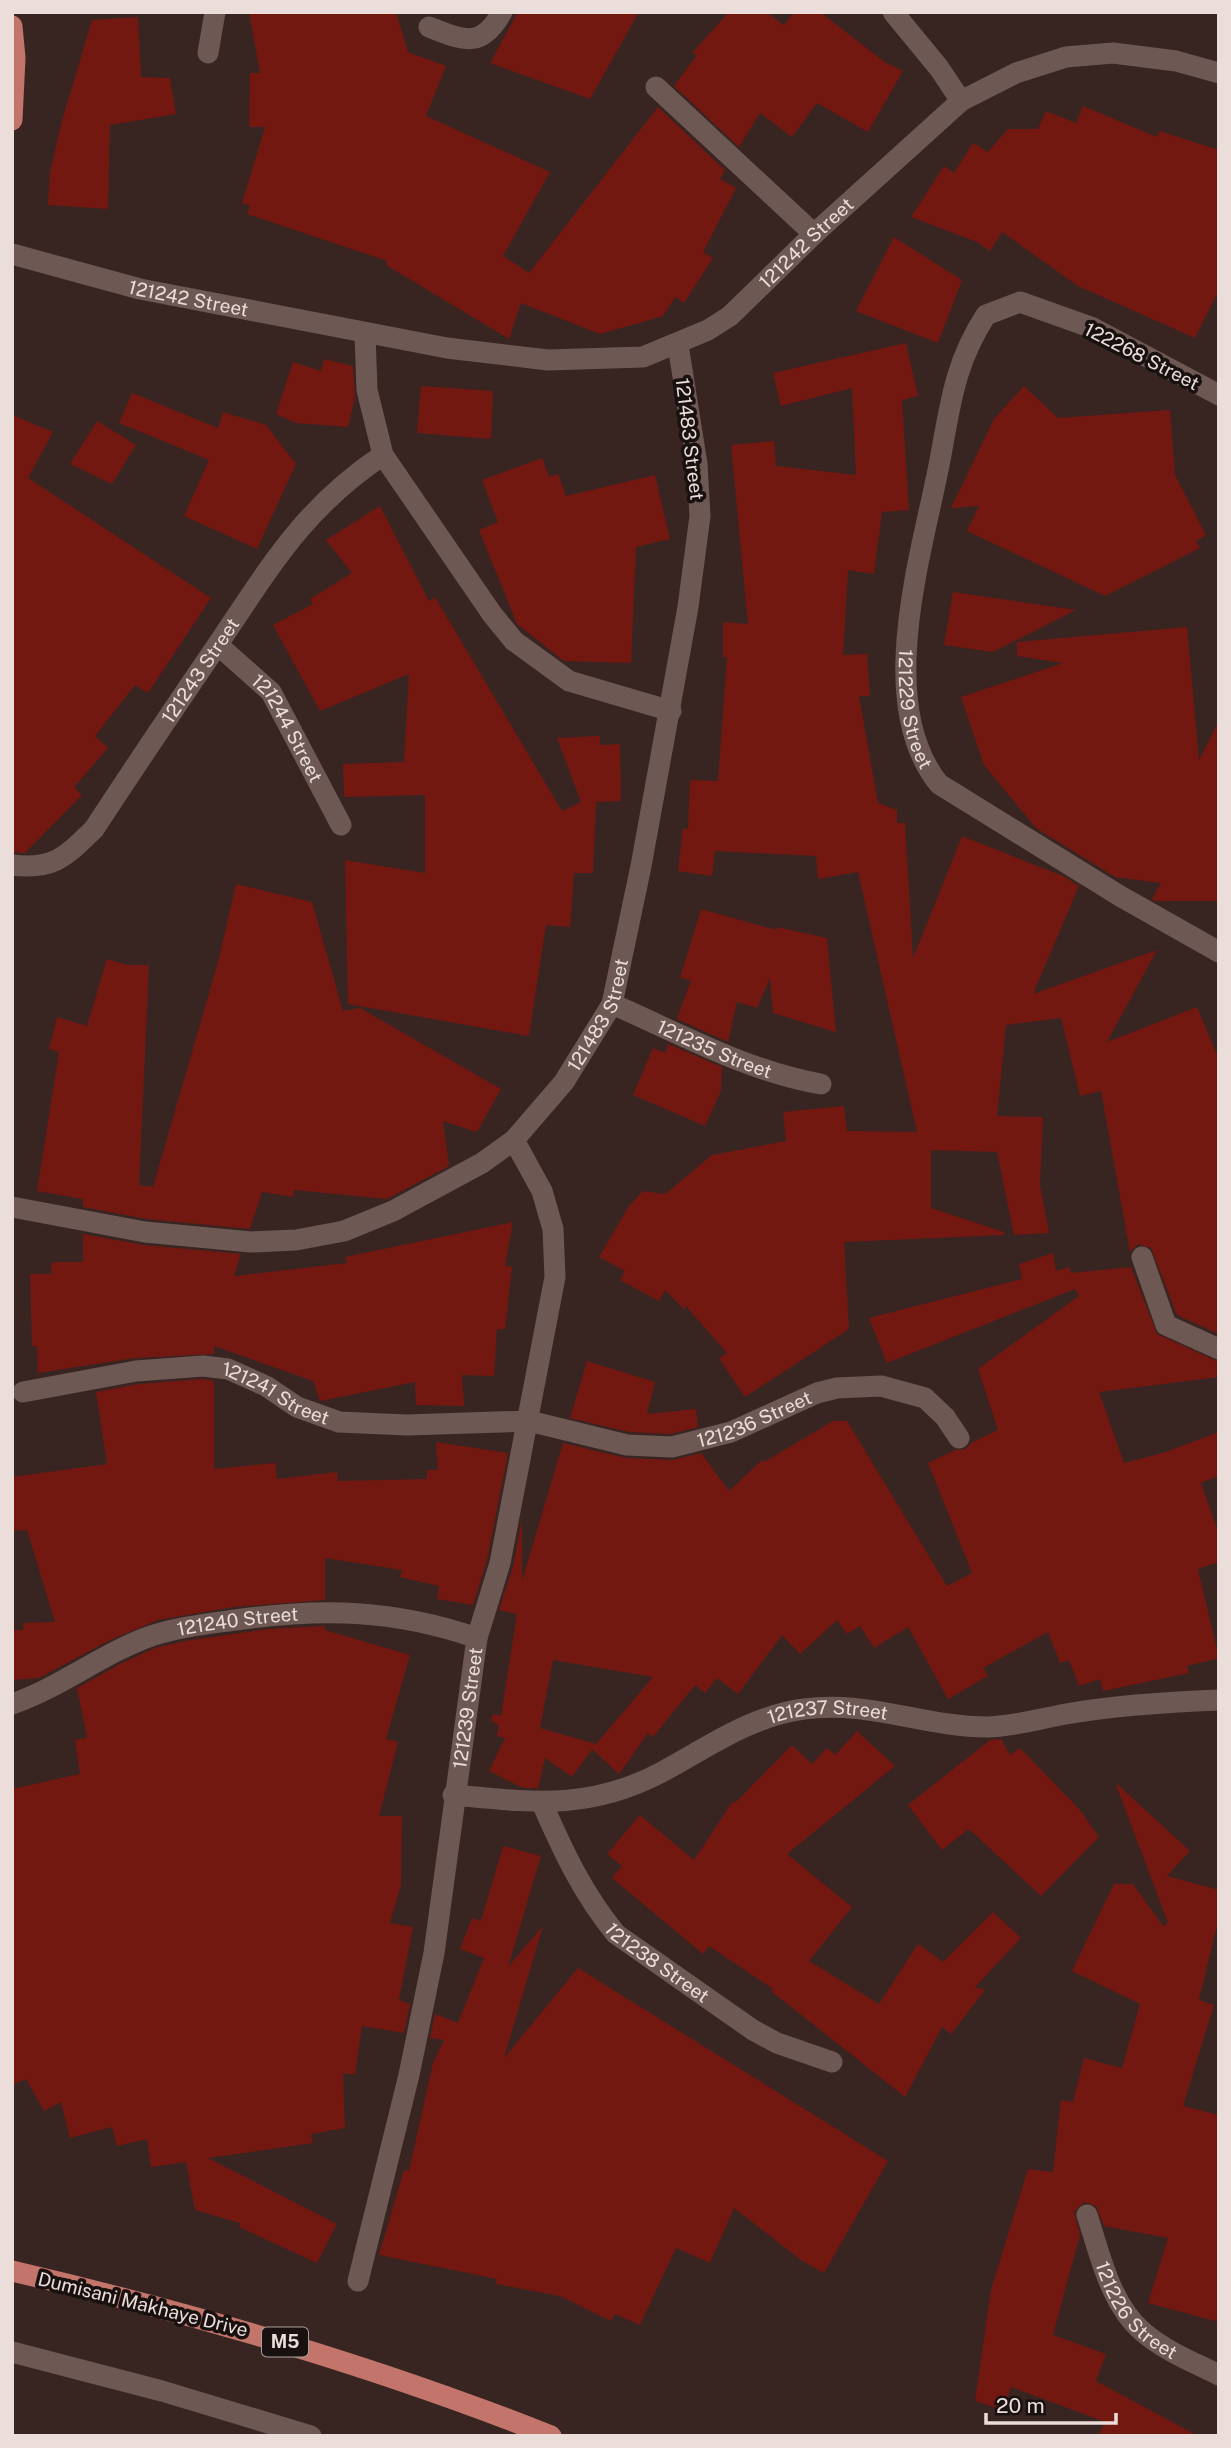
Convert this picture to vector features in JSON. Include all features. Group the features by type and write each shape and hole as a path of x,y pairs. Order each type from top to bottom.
{"main road":[{"path":"12,26 15,58 12,120"},
{"name":"Dumisani Makhaye Drive","path":"12,2271 201,2316 342,2359 440,2392 551,2436"}],"street":[{"path":"208,53 215,12"},
{"path":"429,27 462,40 479,38 494,25 502,12"},
{"path":"893,12 939,68 961,102"},
{"name":"121242 Street","path":"12,254 140,289 365,334 548,360 643,357 678,345 730,316 814,234 961,102 1016,74 1066,57 1113,53 1176,61 1219,73"},
{"path":"656,87 814,234"},
{"name":"122268 Street","path":"986,314 1020,302 1093,328 1219,395"},
{"name":"121229 Street","path":"986,314 961,358 948,404 938,469 911,589 906,678 924,765 939,784 1120,896 1219,952"},
{"path":"365,334 367,390 383,455 492,614 514,641 569,681 671,711"},
{"name":"121483 Street","path":"12,1207 196,1238 251,1242 296,1240 344,1231 393,1212 444,1186 514,1140 564,1082 612,1004 671,711 700,516 696,464 678,345"},
{"name":"121243 Street","path":"12,865 37,868 65,858 94,829 218,645 259,579 298,528 345,482 383,455"},
{"name":"121244 Street","path":"218,645 271,692 341,825"},
{"name":"121235 Street","path":"612,1004 762,1068 796,1080 821,1084"},
{"name":"121239 Street","path":"358,2281 409,2075 431,1967 477,1638 500,1563 555,1278 556,1251 553,1229 542,1191 514,1140"},
{"path":"1142,1257 1166,1325 1219,1349"},
{"name":"121241 Street","path":"23,1392 136,1371 202,1366 228,1369 266,1386 297,1407 339,1422 407,1424 529,1421"},
{"name":"121236 Street","path":"529,1421 627,1445 672,1447 731,1432 817,1393 837,1388 881,1386 925,1398 945,1417 959,1438"},
{"name":"121240 Street","path":"12,1704 149,1637 195,1625 275,1615 354,1611 400,1616 477,1638"},
{"name":"121237 Street","path":"453,1795 542,1803 614,1791 658,1774 745,1725 772,1715 804,1709 870,1709 951,1725 985,1727 1023,1724 1143,1704 1219,1700"},
{"name":"121238 Street","path":"542,1803 578,1880 616,1934 754,2030 777,2043 832,2062"},
{"name":"121226 Street","path":"1087,2215 1105,2270 1127,2315 1142,2332 1166,2349 1219,2375"},
{"path":"12,2352 162,2391 311,2436"}],"building":[{"path":"249,12 396,12 408,52 446,66 426,116 550,172 503,256 529,273 658,107 725,170 720,179 736,188 703,252 713,258 684,303 675,297 663,316 600,334 521,303 509,339 386,265 387,261 247,214 250,206 242,203 265,127 249,127 250,73 260,73"},
{"path":"518,12 639,12 590,99 490,63"},
{"path":"729,12 766,12 784,25 794,12 820,12 886,63 903,71 868,132 817,103 792,137 760,113 739,147 674,86 697,55 692,53"},
{"path":"138,17 141,77 170,78 176,114 110,125 108,209 48,205 50,173 61,124 92,20"},
{"path":"1083,106 1157,137 1159,131 1219,150 1219,290 1195,338 1078,286 1002,232 990,251 977,242 911,217 944,166 954,173 973,143 988,152 1008,129 1038,129 1046,111 1076,123"},
{"path":"894,237 962,280 938,343 856,311"},
{"path":"906,343 918,396 902,400 909,510 882,512 874,574 848,570 843,655 867,654 870,696 859,696 878,803 897,810 897,823 905,823 913,958 962,836 1063,876 1079,886 1033,994 1157,950 1107,1042 1197,1007 1219,1059 1219,1334 1177,1315 1151,1248 1138,1244 1130,1252 1101,1091 1080,1096 1061,1018 1006,1025 997,1116 1043,1117 1040,1185 1049,1233 1014,1235 997,1152 931,1150 931,1208 1004,1232 1004,1235 844,1242 849,1329 745,1397 719,1358 727,1353 685,1305 685,1310 665,1290 659,1301 620,1280 625,1271 599,1257 629,1206 643,1191 665,1194 712,1155 786,1141 783,1112 844,1106 847,1131 917,1132 858,872 818,879 816,856 715,851 712,876 678,871 683,828 688,829 690,780 718,781 727,657 723,657 723,622 748,624 731,445 774,441 776,466 856,475 852,388 781,406 773,373"},
{"path":"324,359 353,366 355,397 348,427 296,423 276,414 293,362 321,371"},
{"path":"421,386 493,391 491,439 417,433"},
{"path":"1024,386 1058,418 1170,410 1175,475 1206,535 1196,541 1200,548 1105,596 967,531 979,506 951,508 994,419"},
{"path":"132,393 218,428 223,412 266,425 296,464 257,549 184,516 209,460 119,423"},
{"path":"12,415 53,432 28,478 211,598 148,693 135,685 95,736 108,748 74,787 82,795 25,853 12,852"},
{"path":"97,421 136,445 112,484 70,464"},
{"path":"542,458 549,477 558,474 566,496 655,475 670,539 636,547 631,663 564,661 517,624 479,530 498,522 482,480"},
{"path":"380,506 429,601 435,597 562,811 581,802 557,738 600,736 600,745 620,744 621,801 596,802 593,873 574,873 570,927 546,925 529,1036 348,1004 345,860 425,873 425,795 344,797 343,764 404,762 409,674 320,711 273,625 313,604 310,599 352,573 326,540"},
{"path":"953,592 1076,610 993,652 944,645"},
{"path":"1187,627 1199,760 1219,721 1219,901 1155,901 1152,899 1161,883 1115,877 1036,828 984,765 961,697 1063,663 1017,656 1017,642"},
{"path":"236,884 312,902 343,1011 360,1008 501,1089 477,1132 443,1121 449,1166 387,1199 294,1190 293,1197 262,1192 250,1229 147,1219 83,1207 83,1199 37,1191 59,1052 49,1049 57,1017 87,1026 107,959 127,965 149,965 139,1185 153,1187 218,962"},
{"path":"701,909 776,930 777,927 827,938 836,1032 773,1013 770,978 757,1008 737,1002 728,1042 677,1019 691,980 680,978"},
{"path":"668,1044 722,1067 721,1091 705,1126 633,1095 653,1048 665,1053"},
{"path":"513,1222 505,1266 512,1267 505,1329 497,1329 494,1376 462,1375 464,1406 416,1405 415,1382 320,1401 313,1381 214,1346 214,1354 135,1358 38,1373 37,1346 32,1346 30,1274 51,1274 52,1262 83,1262 83,1234 144,1245 241,1254 234,1276 347,1263 345,1257"},
{"path":"1053,1253 1056,1271 1069,1267 1071,1273 1131,1267 1157,1334 1219,1362 1219,1377 1099,1392 1124,1463 1166,1452 1219,1432 1219,1476 1201,1483 1219,1534 1219,1562 1198,1569 1219,1658 1187,1666 1189,1673 1103,1691 1100,1679 1079,1686 1069,1660 1060,1663 1048,1632 983,1668 988,1676 948,1699 908,1627 874,1648 860,1626 847,1634 837,1620 800,1654 782,1635 738,1694 717,1678 705,1693 695,1685 653,1737 648,1733 619,1774 592,1749 572,1777 545,1758 538,1788 523,1788 489,1771 505,1738 497,1736 499,1726 491,1720 493,1714 501,1716 517,1614 499,1610 513,1567 522,1519 522,1581 563,1443 626,1458 672,1460 701,1453 729,1491 762,1460 764,1462 833,1421 847,1421 947,1586 972,1573 928,1463 955,1450 966,1449 971,1443 998,1430 978,1369 1079,1296 1075,1289 887,1363 869,1318 1022,1279 1019,1264","holes":["553,1660 653,1677 595,1746 596,1744 540,1728"]},
{"path":"587,1361 655,1382 647,1414 696,1409 698,1427 671,1434 629,1432 570,1418"},
{"path":"203,1379 214,1381 214,1469 275,1463 277,1479 337,1472 338,1481 427,1479 427,1470 438,1470 436,1442 508,1453 487,1560 473,1605 437,1599 439,1586 400,1577 402,1570 325,1558 325,1600 233,1607 158,1620 110,1640 39,1678 12,1680 12,1630 23,1630 23,1623 55,1622 27,1530 12,1531 12,1477 107,1464 96,1392 138,1384"},
{"path":"325,1626 325,1630 410,1655 386,1739 398,1742 379,1816 402,1816 401,1885 390,1923 413,1927 399,2000 410,2004 404,2033 362,2026 355,2075 343,2073 345,2128 311,2134 313,2143 208,2158 337,2224 317,2263 239,2227 240,2223 195,2210 186,2162 151,2167 147,2139 117,2146 112,2127 70,2138 61,2102 44,2111 26,2079 12,2085 12,1789 80,1774 75,1740 87,1738 77,1688 122,1663 155,1648 185,1641 268,1629"},
{"path":"857,1731 895,1766 787,1854 852,1907 809,1961 879,2004 918,1944 943,1962 993,1912 1021,1938 975,1987 985,1990 951,2034 942,2027 905,2097 771,1991 773,1989 709,1946 703,1954 612,1878 622,1866 607,1854 640,1815 694,1860 733,1801 735,1803 792,1745 812,1764 827,1748 835,1755"},
{"path":"1001,1739 1010,1755 1020,1748 1080,1810 1099,1837 1041,1896 969,1829 942,1850 908,1805 990,1740"},
{"path":"1115,1782 1190,1851 1167,1876 1219,1890 1219,1917 1199,2000 1214,2005 1183,2106 1219,2115 1219,2322 1148,2303 1168,2238 1104,2226 1096,2206 1084,2202 1074,2212 1080,2235 1053,2335 1106,2354 1096,2381 1198,2436 1098,2436 1105,2422 1011,2387 1004,2410 975,2401 991,2290 1028,2169 1053,2172 1061,2100 1073,2102 1084,2058 1122,2068 1140,2004 1072,1971 1114,1884 1133,1884 1163,1926 1168,1923"},
{"path":"503,1846 541,1856 508,1967 543,1926 504,2058 578,1968 888,2161 824,2273 801,2260 734,2208 710,2263 676,2248 640,2325 615,2314 611,2321 560,2296 496,2284 497,2279 379,2255 404,2170 409,2171 433,2063 444,2040 430,2038 435,2014 458,2023 484,1958 460,1949 472,1918 481,1921"}]}
